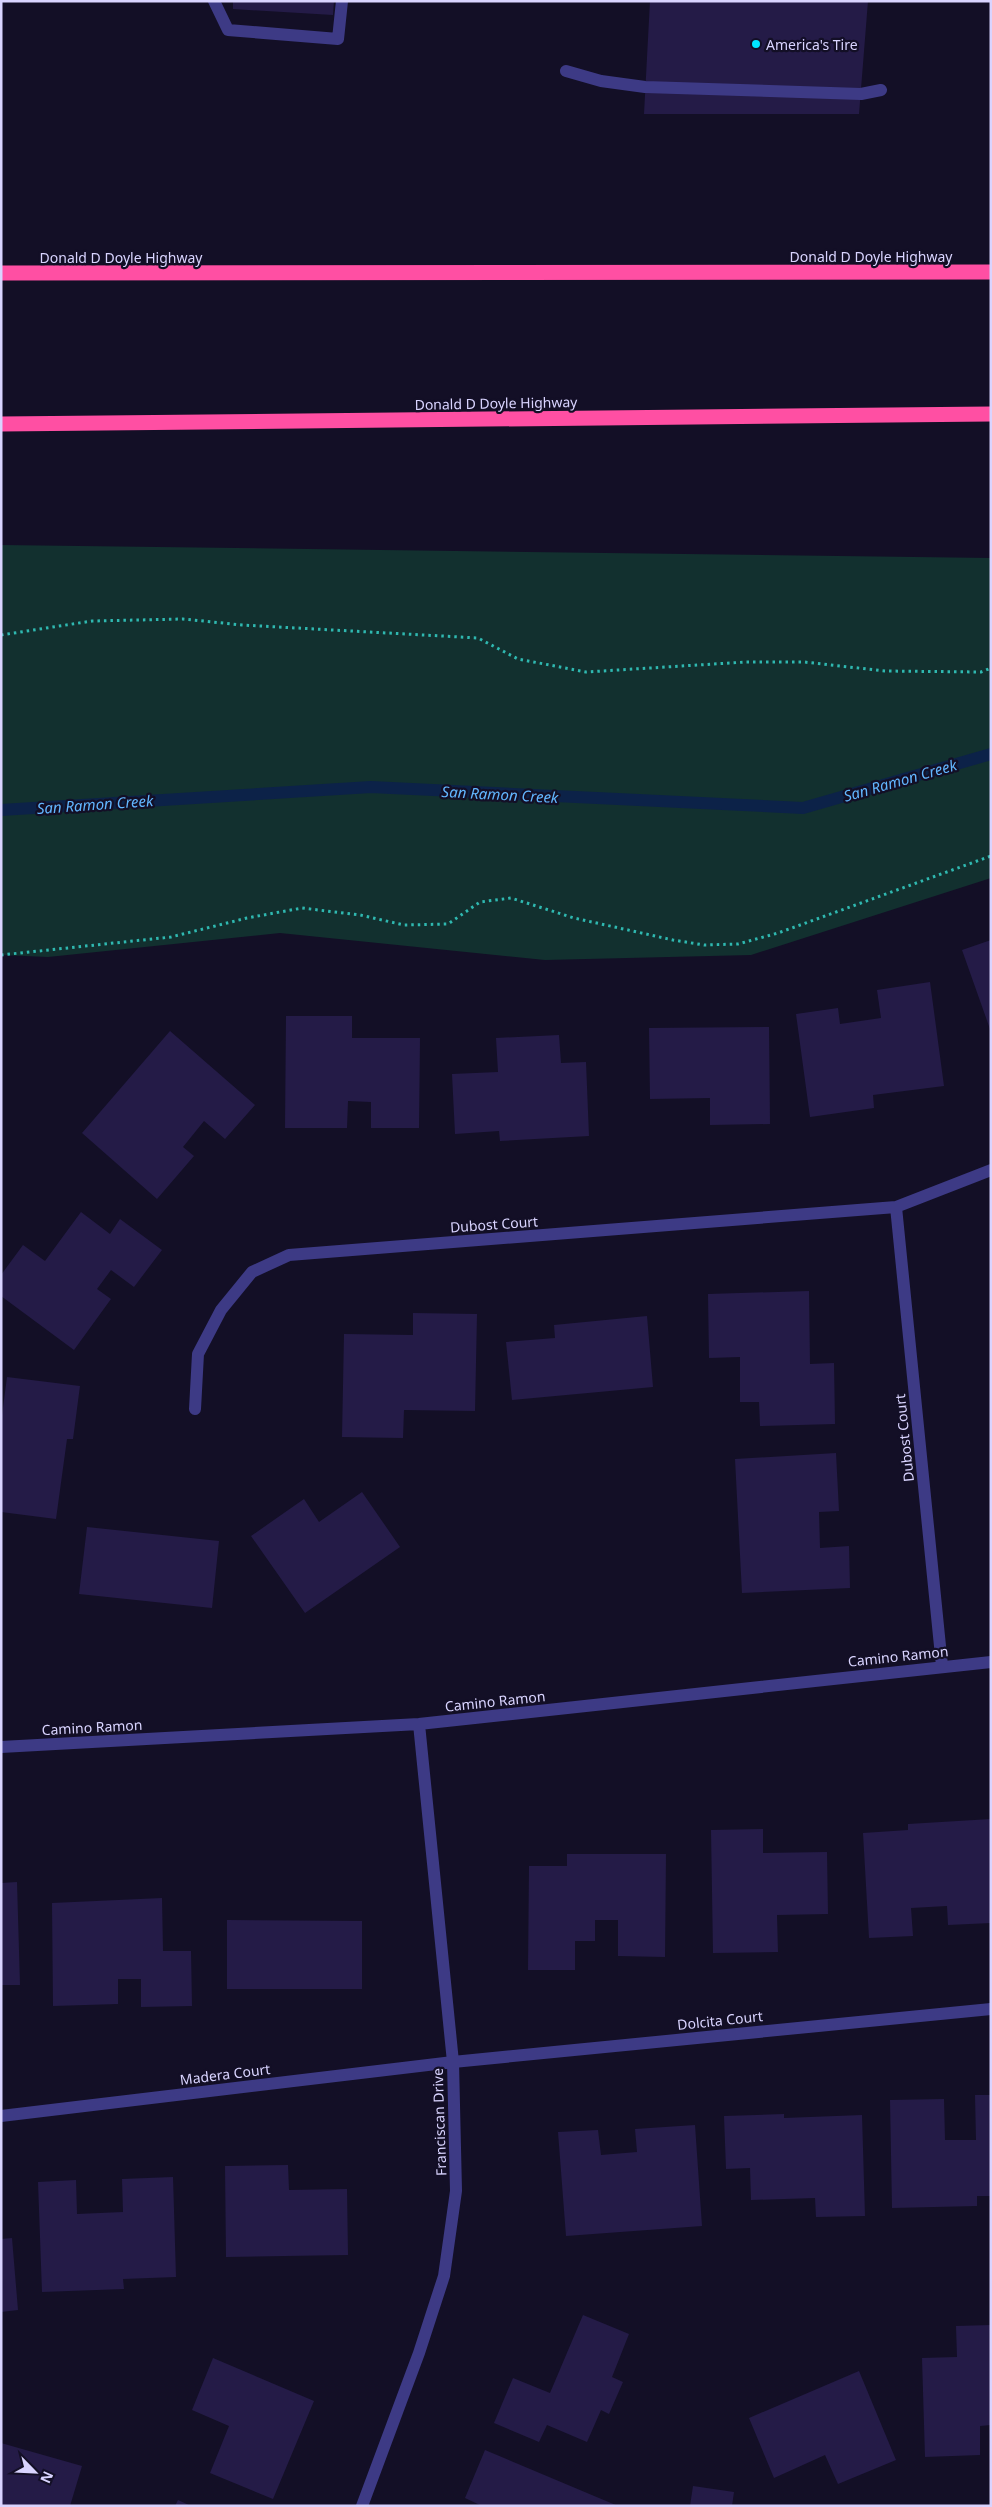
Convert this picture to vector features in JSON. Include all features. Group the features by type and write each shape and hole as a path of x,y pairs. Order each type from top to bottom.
{"highway":[{"name":"Donald D Doyle Highway","path":"1,273 991,272"},
{"name":"Donald D Doyle Highway","path":"1,424 991,414"}],"street":[{"path":"214,1 228,30 338,39 342,1"},
{"path":"566,71 601,81 646,87 861,94 881,90"},
{"name":"Dubost Court","path":"195,1409 198,1354 221,1310 252,1272 290,1254 896,1208 991,1170"},
{"name":"Dubost Court","path":"896,1208 942,1666"},
{"name":"Camino Ramon","path":"1,1747 419,1724 991,1662"},
{"name":"Franciscan Drive","path":"362,2506 419,2353 444,2276 456,2191 452,2062 419,1724"},
{"name":"Dolcita Court","path":"452,2062 991,2009"},
{"name":"Madera Court","path":"1,2116 452,2062"}],"path":[{"path":"1,636 92,621 183,619 300,629 478,638 518,659 586,672 746,662 804,662 885,671 981,672 991,668"},
{"path":"1,956 171,937 247,918 302,908 360,914 404,925 448,924 480,902 511,898 574,918 672,940 704,945 738,944 778,933 991,856"}],"green space":[{"path":"1,545 991,558 991,878 751,955 545,960 280,933 48,957 1,955"}],"building":[{"path":"233,1 334,1 333,15 233,9"},
{"name":"America's Tire","path":"650,1 868,1 859,114 644,114"},
{"path":"991,940 991,1029 990,1029 962,950"},
{"path":"930,982 944,1086 873,1095 874,1108 810,1117 796,1014 838,1008 840,1024 881,1018 877,990"},
{"path":"286,1016 352,1016 352,1038 420,1038 419,1128 371,1128 371,1102 348,1101 347,1128 285,1128"},
{"path":"769,1027 770,1124 710,1125 710,1098 650,1099 649,1028"},
{"path":"170,1031 255,1105 225,1139 204,1121 183,1147 194,1156 157,1199 82,1133"},
{"path":"559,1035 561,1063 586,1062 589,1136 500,1141 499,1131 455,1134 452,1074 498,1072 496,1038"},
{"path":"81,1212 110,1234 120,1219 162,1250 134,1287 111,1270 97,1289 111,1299 74,1350 1,1296 1,1275 23,1245 45,1261"},
{"path":"809,1291 810,1364 834,1363 835,1424 760,1426 759,1402 740,1402 740,1357 709,1358 708,1294"},
{"path":"413,1313 477,1314 475,1411 404,1410 403,1438 342,1437 344,1334 413,1335"},
{"path":"647,1316 653,1387 512,1400 506,1342 555,1338 554,1325"},
{"path":"7,1377 80,1386 73,1439 67,1439 56,1519 1,1512 1,1423"},
{"path":"836,1453 839,1511 819,1512 820,1548 849,1546 850,1588 742,1593 735,1459"},
{"path":"362,1492 400,1547 305,1613 251,1536 304,1499 319,1522"},
{"path":"87,1527 219,1541 212,1608 79,1594"},
{"path":"991,1819 991,1923 948,1925 947,1906 911,1908 913,1936 869,1938 863,1833 908,1830 908,1824"},
{"path":"763,1829 763,1853 827,1852 828,1914 777,1915 778,1952 713,1953 711,1830"},
{"path":"567,1854 666,1854 665,1957 618,1956 618,1920 595,1920 595,1941 575,1941 575,1970 528,1970 529,1866 567,1866"},
{"path":"17,1882 20,1985 1,1985 1,1883"},
{"path":"162,1898 163,1951 191,1951 192,2006 141,2007 141,1979 118,1979 118,2004 53,2006 52,1903"},
{"path":"227,1920 362,1921 362,1989 227,1989"},
{"path":"975,2095 991,2095 991,2196 977,2196 977,2206 892,2208 890,2100 944,2099 945,2140 976,2140"},
{"path":"784,2114 784,2118 862,2115 865,2216 816,2217 815,2198 751,2200 750,2168 726,2169 724,2116"},
{"path":"695,2125 702,2226 566,2236 558,2132 598,2130 601,2155 637,2152 635,2129"},
{"path":"288,2165 289,2190 347,2189 348,2255 226,2257 225,2166"},
{"path":"173,2177 176,2277 123,2279 124,2289 42,2292 38,2182 76,2180 77,2214 123,2212 122,2179"},
{"path":"12,2238 18,2310 1,2312 1,2239"},
{"path":"583,2315 629,2334 612,2377 623,2382 609,2414 601,2410 587,2442 547,2425 539,2442 494,2423 513,2378 550,2393"},
{"path":"991,2325 991,2425 980,2426 980,2455 925,2457 922,2358 957,2357 956,2326"},
{"path":"213,2358 314,2401 273,2499 210,2473 229,2426 192,2410"},
{"path":"859,2371 896,2460 838,2484 825,2455 774,2478 749,2418"},
{"path":"1,2443 82,2466 70,2506 1,2506"},
{"path":"485,2450 618,2506 482,2506 465,2498"},
{"path":"693,2486 734,2492 732,2506 690,2506"},
{"path":"178,2500 191,2506 175,2506"}],"waterway":[{"name":"San Ramon Creek","path":"1,810 371,787 803,808 991,754"}],"place":[{"name":"America's Tire","path":"756,44"}]}
